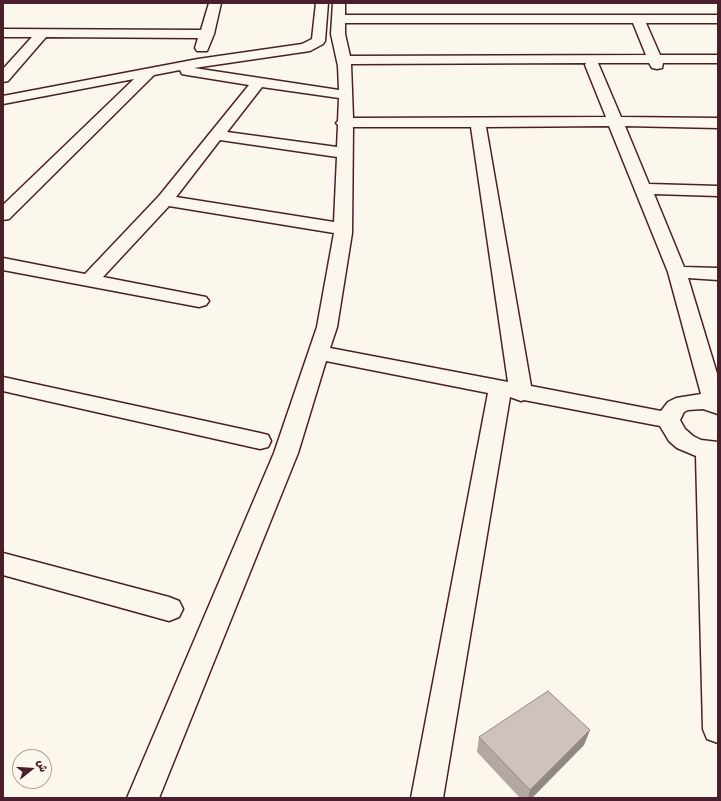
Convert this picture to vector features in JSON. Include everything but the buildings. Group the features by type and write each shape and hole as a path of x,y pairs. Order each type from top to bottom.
{"street":[{"path":"198,63 215,3"},
{"path":"3,100 168,68 305,48 318,41 322,3"},
{"path":"143,798 286,453 327,327 342,230 346,95 344,63 338,39 339,11 638,19 658,14 718,19"},
{"path":"638,19 656,62"},
{"path":"3,33 207,34"},
{"path":"3,78 43,33"},
{"path":"344,63 592,65 718,59"},
{"path":"344,63 656,62 718,65"},
{"path":"592,65 677,272 717,405"},
{"path":"168,68 346,95"},
{"path":"3,215 150,72"},
{"path":"89,281 165,200 258,82"},
{"path":"344,123 615,121 718,123"},
{"path":"427,798 511,391 478,122"},
{"path":"216,135 344,153"},
{"path":"643,189 718,191"},
{"path":"165,200 342,230"},
{"path":"3,264 199,302"},
{"path":"677,272 718,274"},
{"path":"319,353 511,391 669,420"},
{"path":"3,384 260,441"},
{"path":"717,405 704,401 684,403 676,407 671,413 669,420 674,432 685,442 696,448 713,451 718,729"},
{"path":"3,564 169,609"}]}
